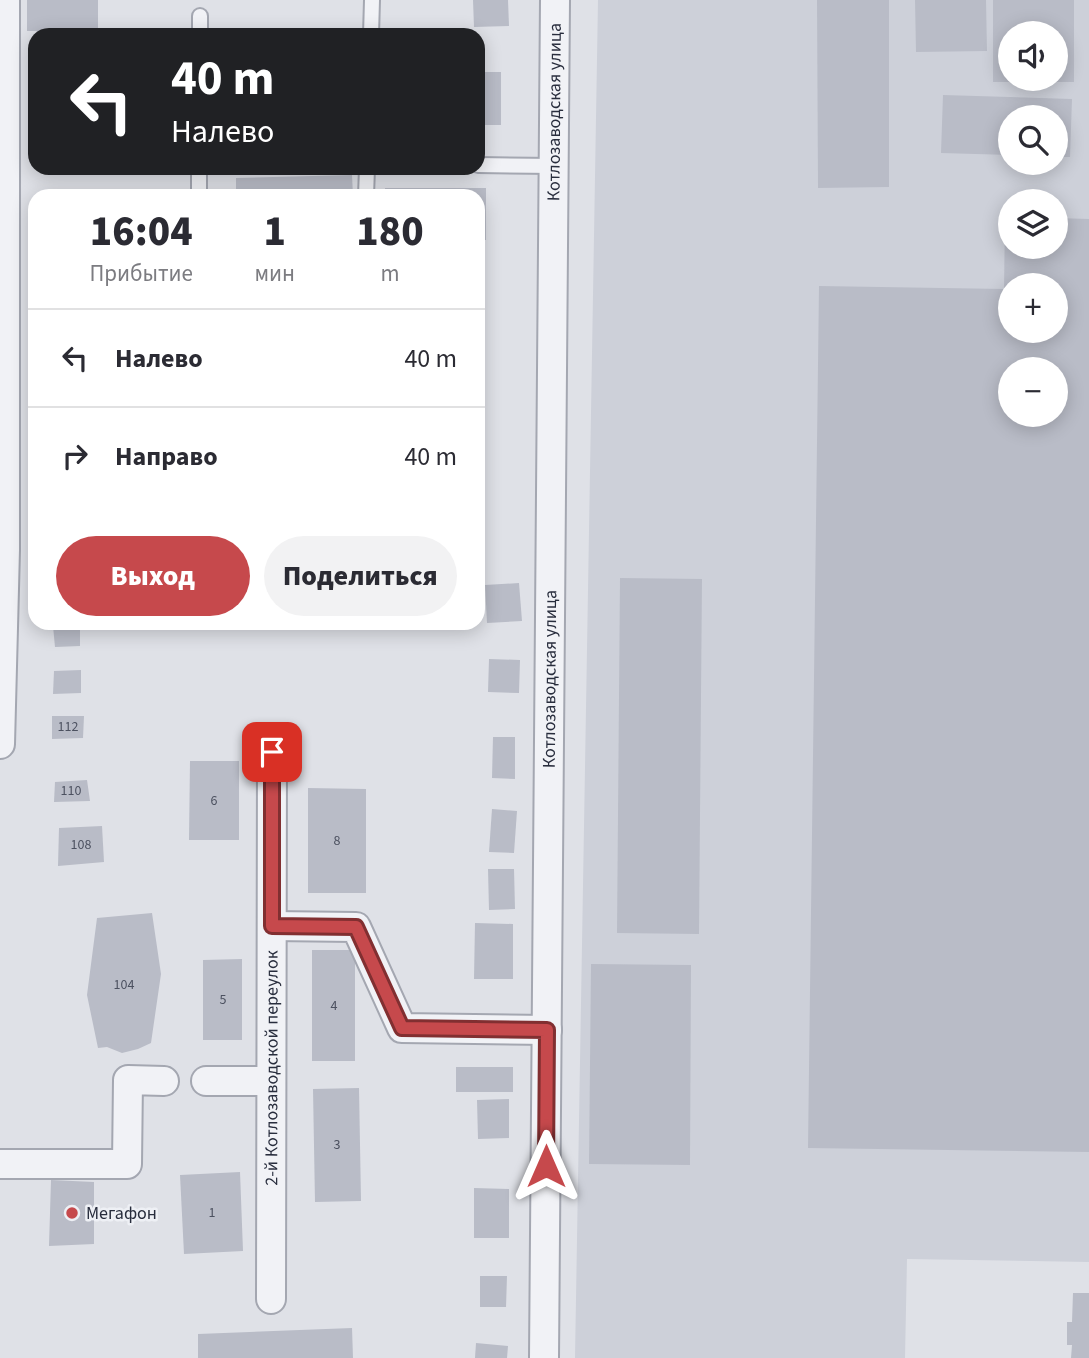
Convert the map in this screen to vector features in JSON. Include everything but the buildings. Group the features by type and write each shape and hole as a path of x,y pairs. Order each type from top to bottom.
{"street":[{"path":"0,744 5,0"},
{"name":"Котлозаводская улица","path":"544,1358 555,0"},
{"name":"2-й Котлозаводской переулок","path":"271,1299 272,752"},
{"path":"272,926 356,927 402,1028 547,1030"},
{"path":"0,1164 127,1164 128,1080 164,1081"},
{"path":"206,1081 271,1081"}],"lane":[{"path":"371,28 372,0"},
{"path":"200,28 201,16"},
{"path":"485,165 554,166"}],"shaded area":[{"path":"598,0 1089,0 1089,1262 907,1259 905,1358 575,1358"}],"place":[{"name":"Мегафон","path":"72,1213"}],"route":[{"path":"272,752 272,926 356,927 402,1028 547,1030 546,1166"}]}
